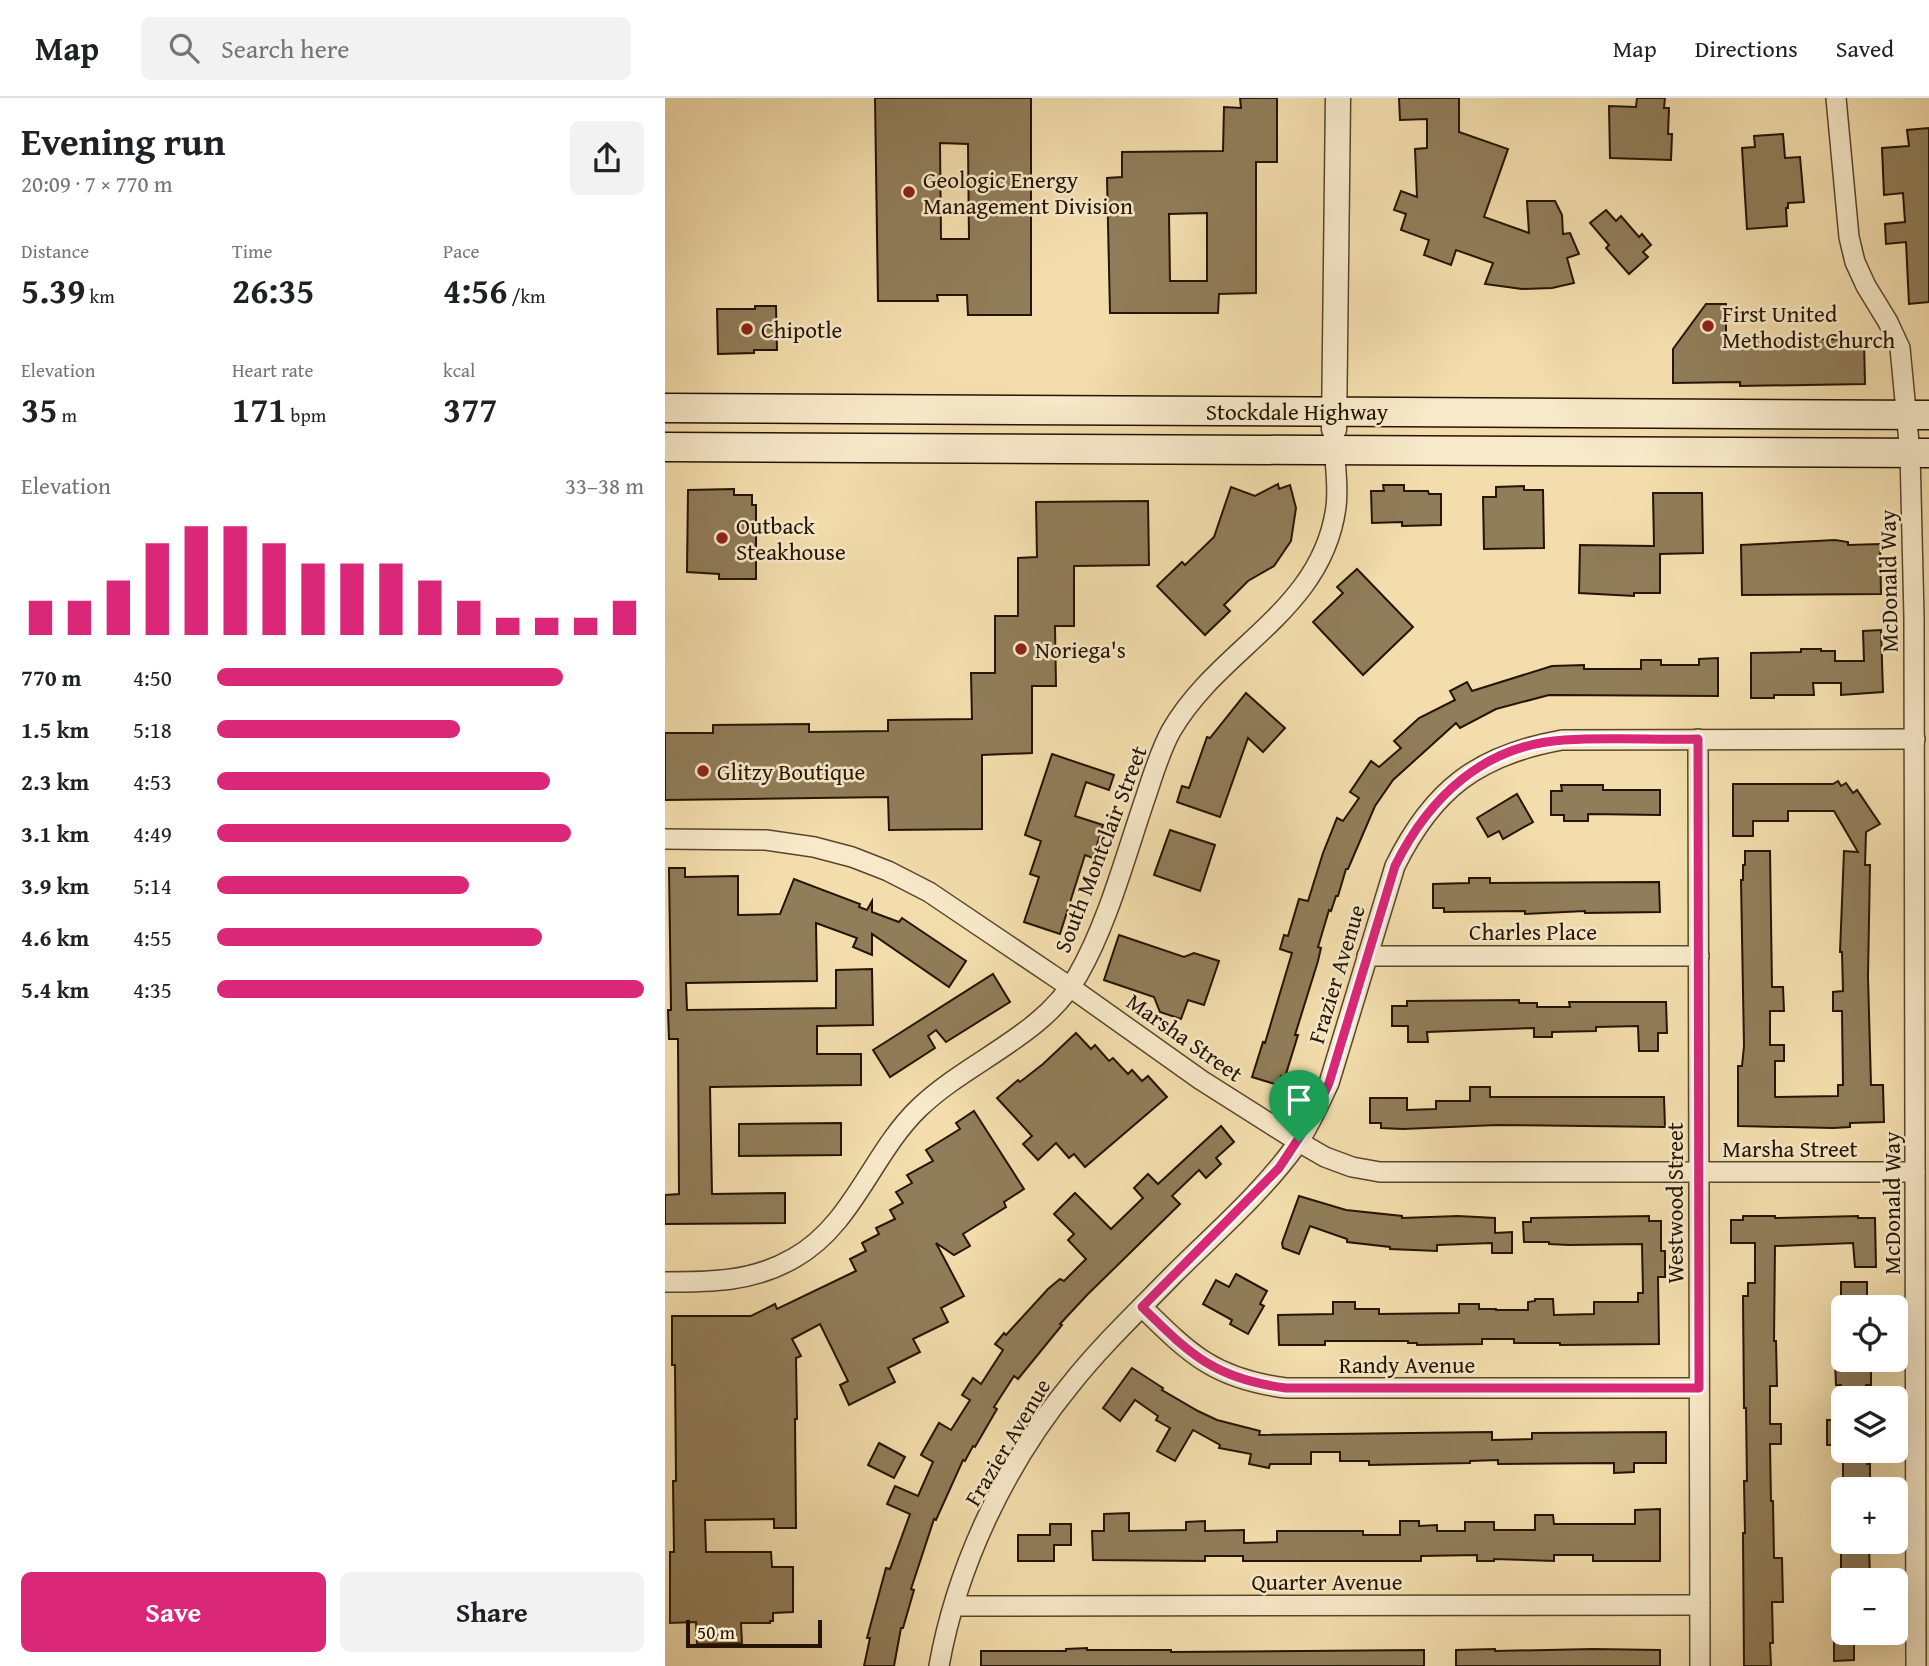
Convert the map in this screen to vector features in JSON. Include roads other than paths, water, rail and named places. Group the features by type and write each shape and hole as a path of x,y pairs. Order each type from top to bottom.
{"main road":[{"name":"Stockdale Highway","path":"665,408 1334,430 1916,433"},
{"name":"Stockdale Highway","path":"665,447 1334,430 1916,433"}],"street":[{"path":"1334,430 1338,98"},
{"name":"McDonald Way","path":"1836,98 1849,237 1865,286 1888,322 1900,348 1916,433 1915,617 1922,1023 1915,1172 1922,1273 1922,1561 1916,1666"},
{"name":"South Montclair Street","path":"665,1282 717,1282 746,1278 771,1270 797,1257 820,1240 840,1219 897,1133 918,1109 944,1086 1030,1028 1052,1009 1070,987 1092,949 1170,733 1205,686 1291,603 1310,580 1322,557 1331,533 1336,504 1334,430"},
{"name":"Frazier Avenue","path":"939,1666 954,1606 983,1528 1034,1434 1069,1386 1100,1350 1279,1168 1299,1142 1329,1083 1395,866 1409,838 1427,812 1449,789 1498,757 1531,746 1562,740 1919,733"},
{"name":"Westwood Street","path":"1698,739 1700,1666"},
{"name":"Marsha Street","path":"665,839 766,840 814,847 858,859 888,871 929,892 1201,1080 1299,1142 1352,1167 1380,1172 1915,1172"},
{"name":"Charles Place","path":"1367,956 1699,956"},
{"name":"Randy Avenue","path":"1142,1307 1185,1349 1208,1365 1261,1385 1286,1388 1699,1388"},
{"name":"Quarter Avenue","path":"954,1606 1700,1605"}],"place":[{"name":"Geologic Energy Management Division","path":"909,192"},
{"name":"First United Methodist Church","path":"1708,326"},
{"name":"Chipotle","path":"747,329"},
{"name":"Outback Steakhouse","path":"722,538"},
{"name":"Noriega's","path":"1021,649"},
{"name":"Glitzy Boutique","path":"703,771"}]}
